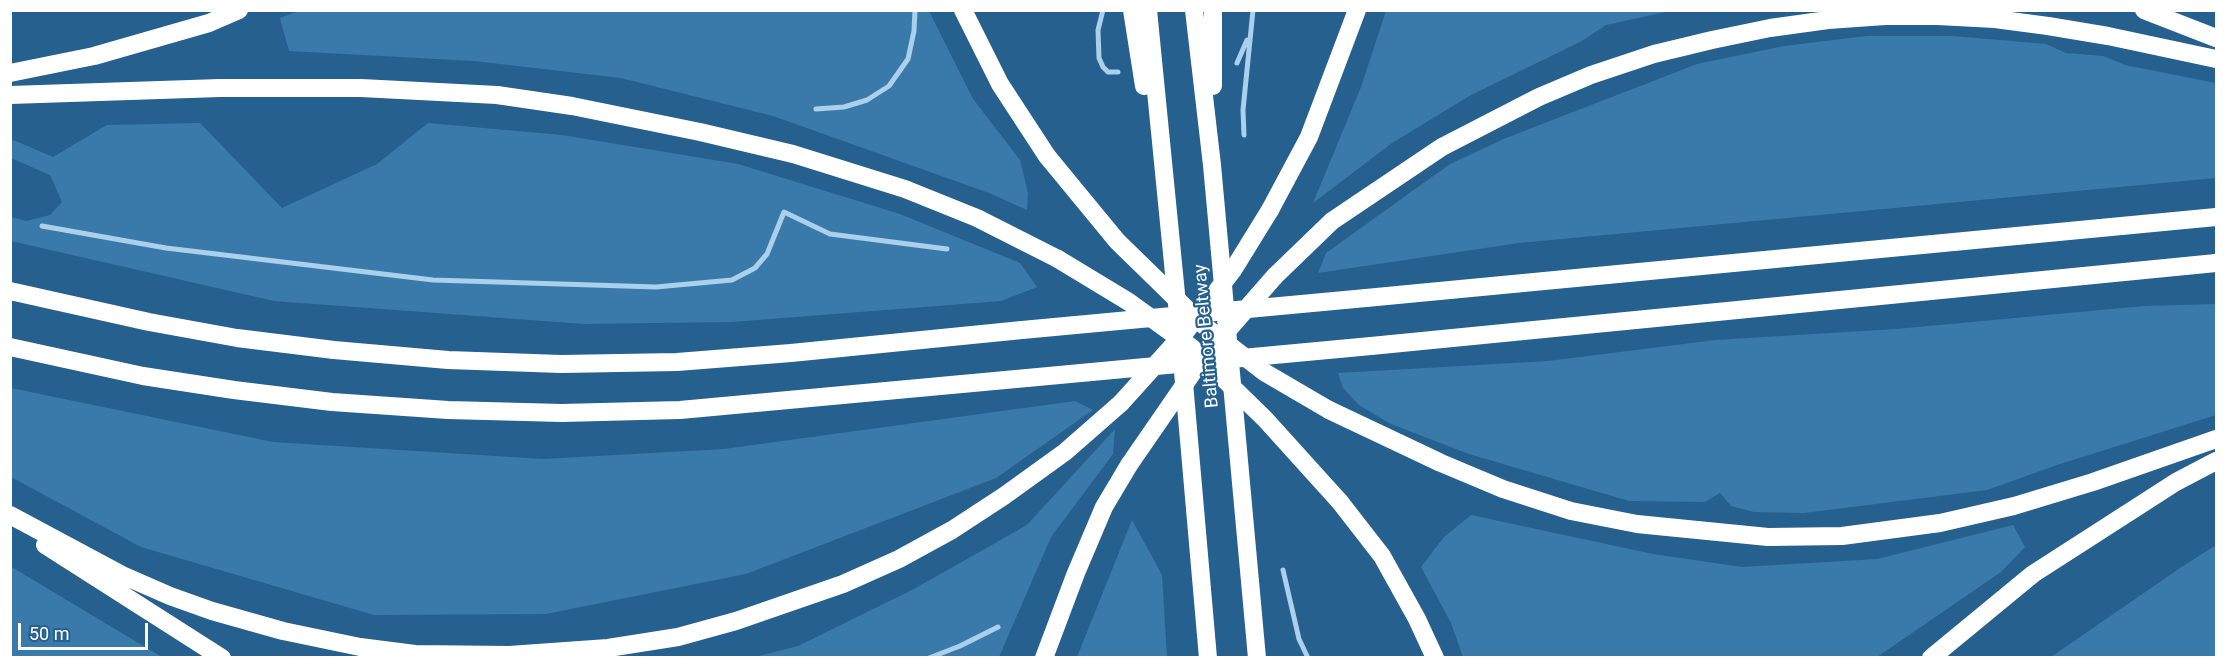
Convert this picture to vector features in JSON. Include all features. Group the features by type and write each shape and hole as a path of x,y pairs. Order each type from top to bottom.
{"highway":[{"path":"10,73 94,56 209,23 239,10"},
{"path":"963,10 1000,84 1047,156 1118,241 1202,324 1264,372 1329,410 1441,464 1503,489 1571,511 1637,524 1768,537 1842,536 1940,523 2014,506 2093,482 2217,439"},
{"path":"1132,10 1178,314"},
{"name":"Baltimore Beltway","path":"1148,10 1178,314 1208,657"},
{"name":"Baltimore Beltway","path":"1194,10 1212,165 1257,657"},
{"path":"1212,165 1213,10"},
{"path":"10,514 122,575 212,611 283,631 360,647 415,654 509,655 608,648 678,637 736,621 843,584 899,559 952,530 1065,452 1121,403 1200,313 1233,270 1270,210 1309,137 1357,10"},
{"path":"2144,10 2217,38"},
{"path":"1044,657 1104,507 1129,465 1200,362 1275,276 1332,221 1388,182 1452,142 1539,97 1591,75 1654,54 1712,40 1770,28 1828,20 1885,16 1995,19 2108,36 2217,59"},
{"path":"10,95 220,88 361,88 497,95 572,106 700,132 816,161 905,189 967,214 1058,259 1129,302 1191,347 1265,419 1340,502 1382,556 1435,657"},
{"path":"10,291 148,322 237,338 333,351 448,360 561,364 677,362 2217,217"},
{"path":"10,347 143,376 332,402 448,410 562,413 680,410 1371,346 2217,263"},
{"path":"1931,657 2032,574 2176,482 2217,461"},
{"path":"10,522 115,591 222,657"}],"shaded area":[{"path":"1386,10 1670,11 1606,25 1582,41 1471,95 1392,143 1313,203 1361,87"},
{"path":"299,11 929,11 973,99 1020,160 1028,193 1027,210 989,193 773,116 621,78 474,61 289,51 280,18"},
{"path":"1867,36 1953,36 2046,44 2066,53 2103,56 2125,65 2216,83 2216,178 1519,243 1318,273 1326,253 1450,164 1506,138 1697,64 1784,46"},
{"path":"200,123 282,208 377,164 428,123 562,135 738,164 900,214 1020,263 1037,287 1001,301 732,322 584,324 274,301 11,241 11,217 26,221 50,215 62,202 50,175 11,158 11,139 53,157 107,125"},
{"path":"2216,304 2216,415 2057,465 1987,490 1804,513 1754,512 1731,506 1720,493 1705,502 1629,501 1469,454 1391,424 1359,405 1343,388 1338,373 1548,361 1715,340 1896,329 2144,306"},
{"path":"11,388 273,442 543,459 724,449 1075,401 1093,410 996,478 746,574 546,614 374,615 141,547 11,477"},
{"path":"1115,429 1113,454 1051,537 999,657 755,657 798,646 914,589 1027,525"},
{"path":"1471,515 1653,554 1742,567 1877,559 2013,525 2025,547 2001,572 1877,657 1463,657 1451,623 1421,567 1444,537"},
{"path":"1132,520 1162,575 1167,657 1077,657"},
{"path":"2216,545 2216,657 2051,657 2180,568"},
{"path":"10,566 120,632 162,657 11,657"}],"waterway":[{"path":"816,109 844,107 867,100 889,86 908,59 914,31 915,10"},
{"path":"1103,10 1098,30 1099,58 1108,72 1118,72"},
{"path":"1244,135 1243,110 1253,10"},
{"path":"1237,63 1247,40"},
{"path":"42,226 166,248 433,280 656,287 732,280 755,268 767,254 784,212 830,234 947,249"},
{"path":"1283,570 1299,639 1308,658"},
{"path":"929,658 998,627"}]}
